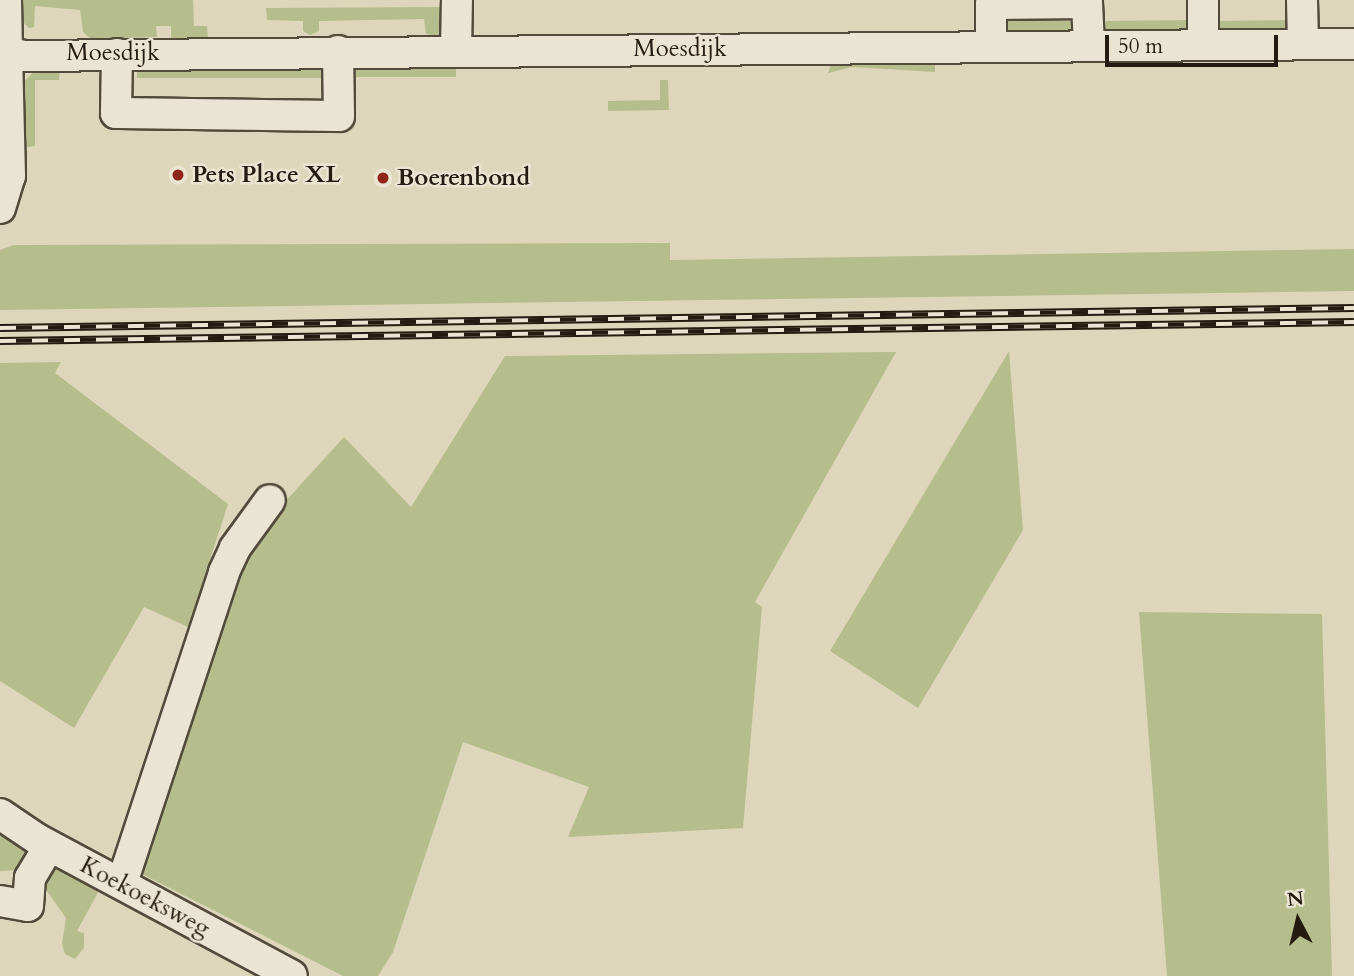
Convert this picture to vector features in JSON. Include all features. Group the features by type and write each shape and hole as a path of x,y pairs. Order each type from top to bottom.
{"street":[{"path":"0,208 10,176 4,52 6,0"},
{"path":"456,50 457,0"},
{"path":"1203,0 1203,45"},
{"path":"1302,0 1303,44"},
{"path":"992,46 991,4 1074,3 1087,3 1090,46"},
{"name":"Moesdijk","path":"4,52 117,54 1354,44"},
{"path":"117,54 116,113 339,116 338,51"},
{"path":"122,883 224,572 235,548 270,500"},
{"name":"Koekoeksweg","path":"0,814 49,846 292,976"},
{"path":"0,901 28,906 30,878 49,846"}],"green space":[{"path":"21,0 193,0 194,26 207,26 208,38 171,38 171,26 156,26 157,37 91,39 83,32 80,10 35,6 34,27 29,28 23,22"},
{"path":"445,7 442,34 437,36 426,34 424,19 319,21 319,31 310,35 303,31 303,21 267,20 266,8"},
{"path":"1189,20 1188,34 1103,34 1103,21"},
{"path":"1289,20 1289,33 1214,33 1214,21"},
{"path":"1003,21 1077,21 1077,34 1003,34"},
{"path":"832,62 935,62 935,72 852,67 828,73"},
{"path":"456,64 456,77 346,77 346,65"},
{"path":"326,65 326,78 137,78 137,66"},
{"path":"60,66 59,80 35,80 35,146 22,148 22,84 38,67"},
{"path":"660,80 668,80 669,110 608,111 608,101 660,100"},
{"path":"670,243 670,260 1354,249 1354,291 0,310 0,250 14,245"},
{"path":"1009,351 1023,530 918,708 830,651"},
{"path":"896,352 755,602 762,607 743,828 568,837 589,787 463,742 393,952 378,976 343,976 136,871 243,548 344,437 411,507 505,356"},
{"path":"61,362 55,373 228,504 188,627 144,607 74,728 0,681 0,363"},
{"path":"1139,612 1322,614 1332,976 1167,976"},
{"path":"0,824 22,838 28,862 21,870 0,871"},
{"path":"55,859 102,885 77,931 84,933 84,948 75,959 65,954 62,944 66,918 42,884"}],"railway":[{"path":"0,328 1354,308"},
{"path":"0,341 1354,322"}],"place":[{"name":"Pets Place XL","path":"178,175"},
{"name":"Boerenbond","path":"383,178"}]}
